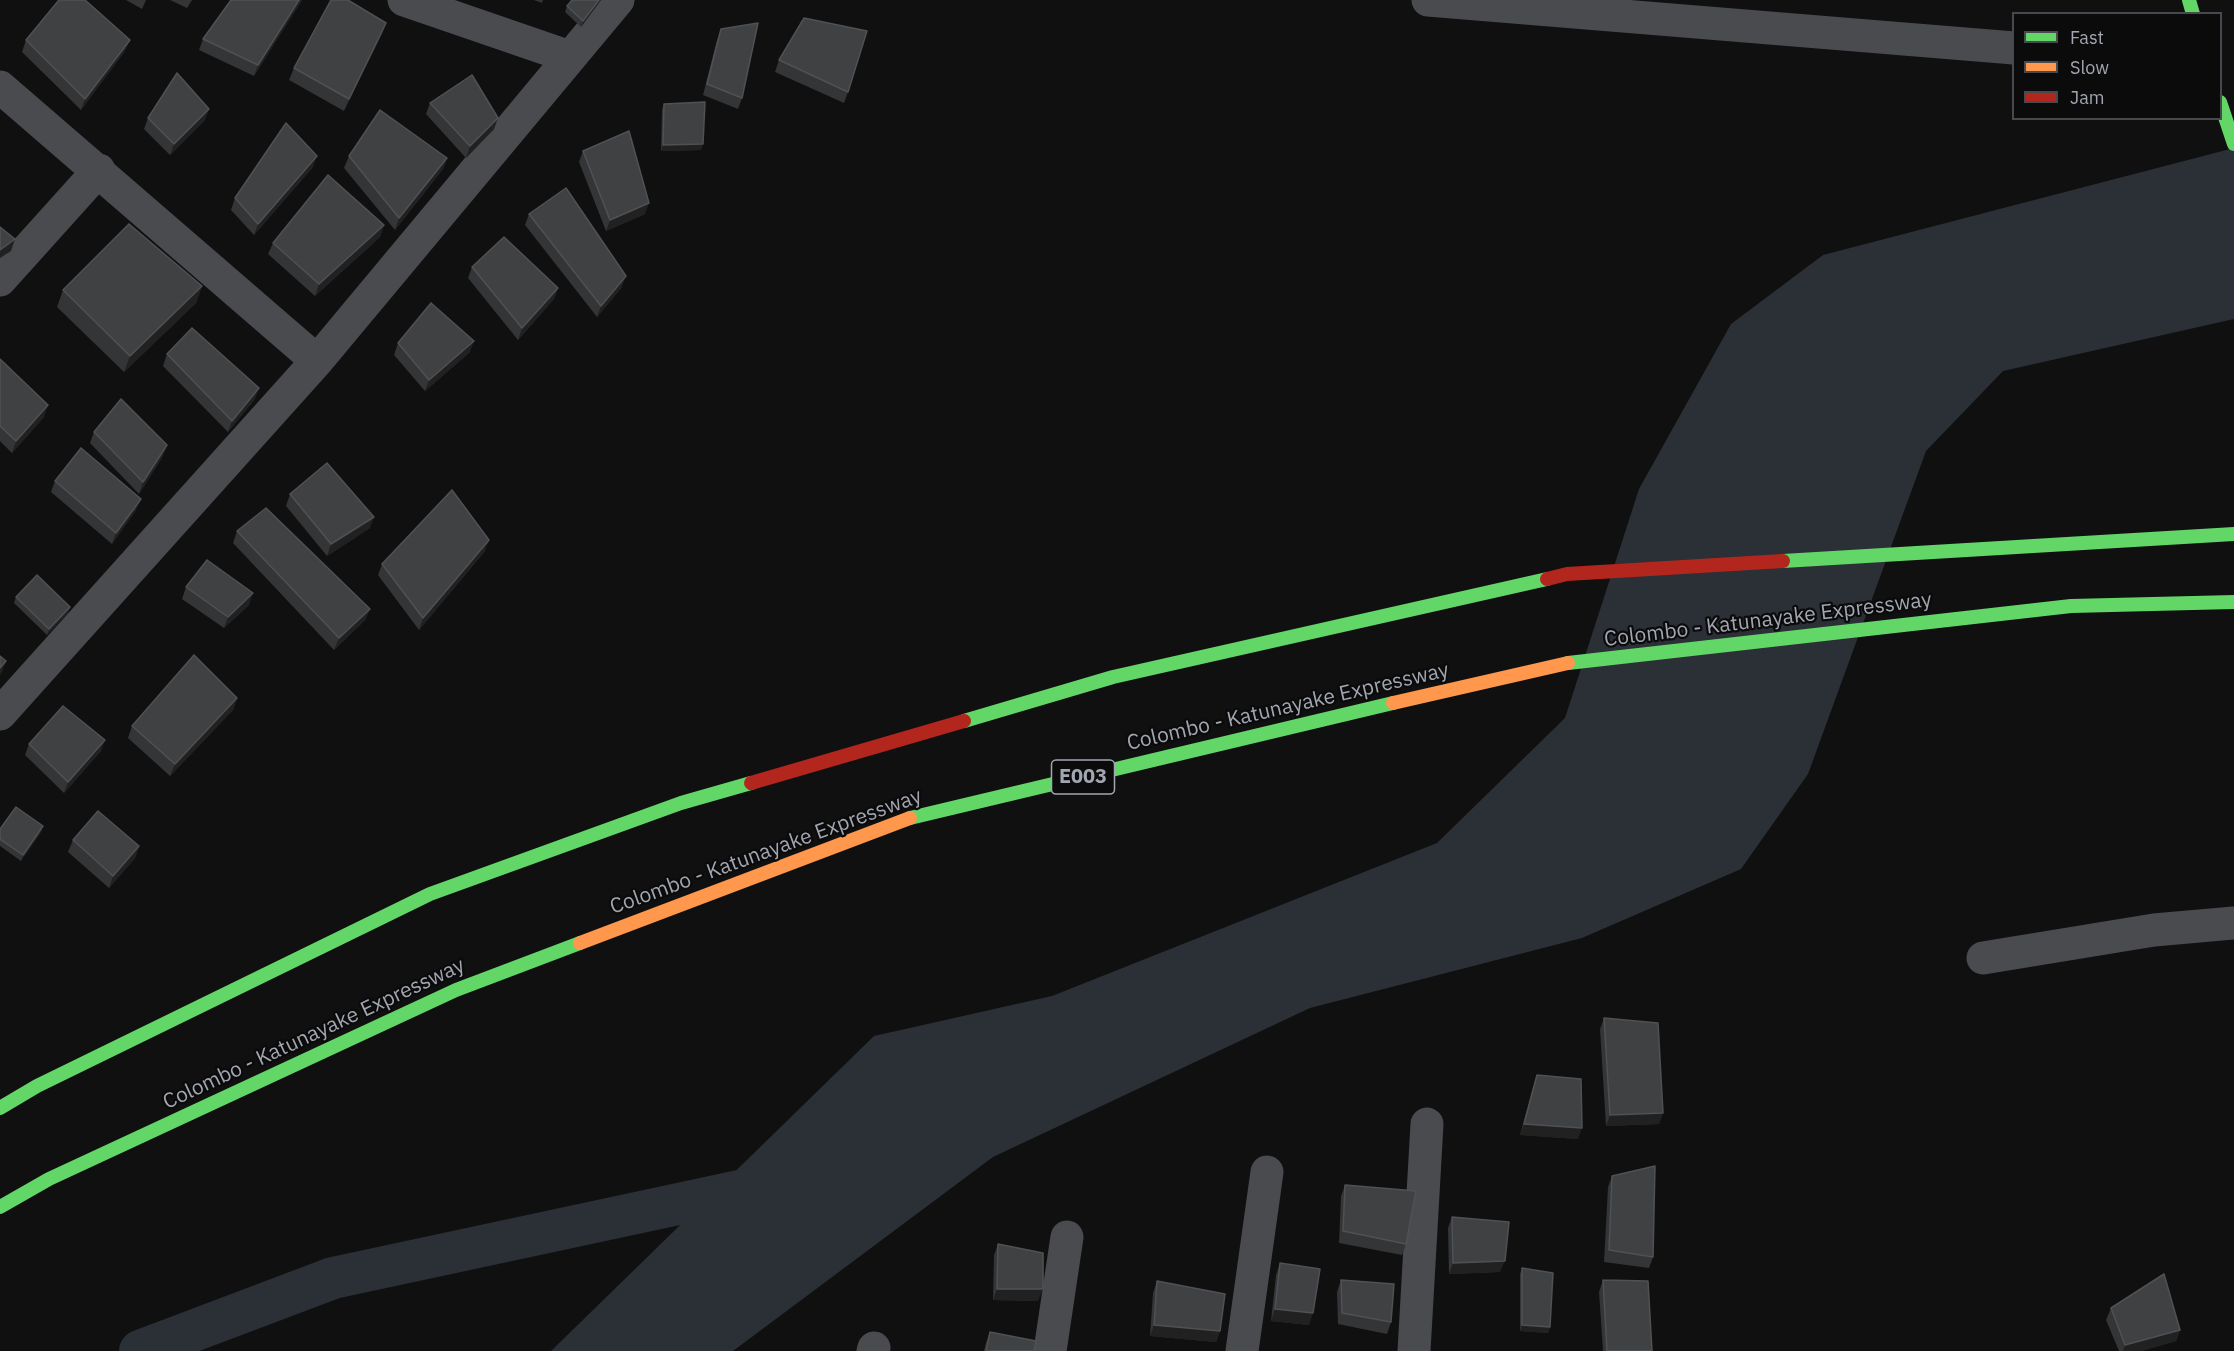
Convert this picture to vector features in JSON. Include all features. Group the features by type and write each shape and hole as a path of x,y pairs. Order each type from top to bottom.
{"main road":[{"path":"2222,108 2234,144"},
{"path":"0,1108 37,1086 430,894 681,803 1113,677 1567,574 2234,534"},
{"name":"Colombo - Katunayake Expressway","path":"0,1207 49,1179 456,990 901,820 1559,664 2071,606 2234,602"}],"street":[{"path":"404,0 570,57"},
{"path":"0,714 317,361 618,0"},
{"path":"1428,0 2012,48"},
{"path":"0,87 99,170 317,361"},
{"path":"0,280 99,170"},
{"path":"1983,958 2154,930 2234,923"},
{"path":"1414,1351 1427,1124"},
{"path":"1242,1351 1267,1172"},
{"path":"1050,1351 1067,1237"}],"shaded area":[{"path":"2234,148 2234,319 2003,371 1926,451 1808,774 1741,869 1582,938 1310,1008 993,1157 733,1351 551,1351 874,1036 1052,996 1437,843 1565,718 1639,489 1731,324 1823,255"}],"building":[{"path":"59,0 85,0 130,40 85,99 26,40"},
{"path":"231,0 299,0 258,65 203,39"},
{"path":"331,0 348,0 386,23 349,99 294,68"},
{"path":"572,0 599,0 583,21 567,6"},
{"path":"804,18 867,31 848,92 779,60"},
{"path":"758,23 742,98 707,84 721,29"},
{"path":"177,73 209,109 174,144 148,118"},
{"path":"472,75 498,118 470,146 430,103"},
{"path":"705,102 703,144 663,145 664,104"},
{"path":"380,110 447,158 399,218 349,156"},
{"path":"286,123 317,156 258,224 235,198"},
{"path":"629,131 649,203 610,220 583,151"},
{"path":"328,175 384,225 319,284 273,243"},
{"path":"566,188 626,276 601,306 529,214"},
{"path":"129,224 202,286 130,356 63,290"},
{"path":"0,227 15,239 0,250"},
{"path":"504,237 558,288 522,328 472,267"},
{"path":"431,303 474,341 429,380 398,343"},
{"path":"192,328 259,388 232,421 167,354"},
{"path":"0,359 48,405 16,441 0,426"},
{"path":"121,399 167,445 143,482 94,432"},
{"path":"81,448 141,499 116,533 55,481"},
{"path":"327,463 374,517 331,544 290,494"},
{"path":"452,490 489,540 423,618 382,564"},
{"path":"266,508 370,609 339,638 237,531"},
{"path":"207,560 253,593 228,617 186,587"},
{"path":"37,575 70,607 49,629 16,597"},
{"path":"194,655 237,698 175,764 132,726"},
{"path":"0,656 6,661 0,668"},
{"path":"63,706 105,740 68,782 29,744"},
{"path":"16,807 43,826 23,855 0,839 0,829"},
{"path":"98,811 139,846 113,876 73,840"},
{"path":"1604,1018 1658,1023 1663,1113 1610,1115"},
{"path":"1537,1075 1581,1079 1582,1128 1524,1124"},
{"path":"1655,1166 1653,1257 1609,1250 1612,1176"},
{"path":"1345,1185 1416,1191 1406,1244 1343,1231"},
{"path":"1452,1217 1509,1222 1505,1261 1453,1263"},
{"path":"998,1244 1043,1253 1043,1289 997,1289"},
{"path":"1280,1263 1320,1269 1313,1313 1275,1309"},
{"path":"1522,1268 1553,1273 1550,1327 1522,1325"},
{"path":"2164,1274 2180,1330 2125,1345 2111,1308"},
{"path":"1341,1280 1394,1284 1391,1322 1342,1313"},
{"path":"1603,1280 1648,1281 1652,1351 1607,1351"},
{"path":"1157,1281 1225,1294 1220,1331 1154,1325"},
{"path":"990,1332 1036,1341 1034,1351 986,1351"}],"waterway":[{"path":"140,1351 333,1278 767,1185"}],"traffic: fast":[{"path":"2189,0 2192,12"},
{"path":"2222,108 2234,144"},
{"path":"1783,561 2234,534"},
{"path":"964,721 1113,677 1547,579"},
{"path":"1568,663 2071,606 2234,602"},
{"path":"910,818 1393,703"},
{"path":"0,1108 37,1086 430,894 681,803 751,783"},
{"path":"0,1207 49,1179 456,990 580,943"}],"traffic: slow":[{"path":"1393,703 1568,663"},
{"path":"580,943 910,818"}],"traffic: jam":[{"path":"1547,579 1567,574 1783,561"},
{"path":"751,783 964,721"}]}
